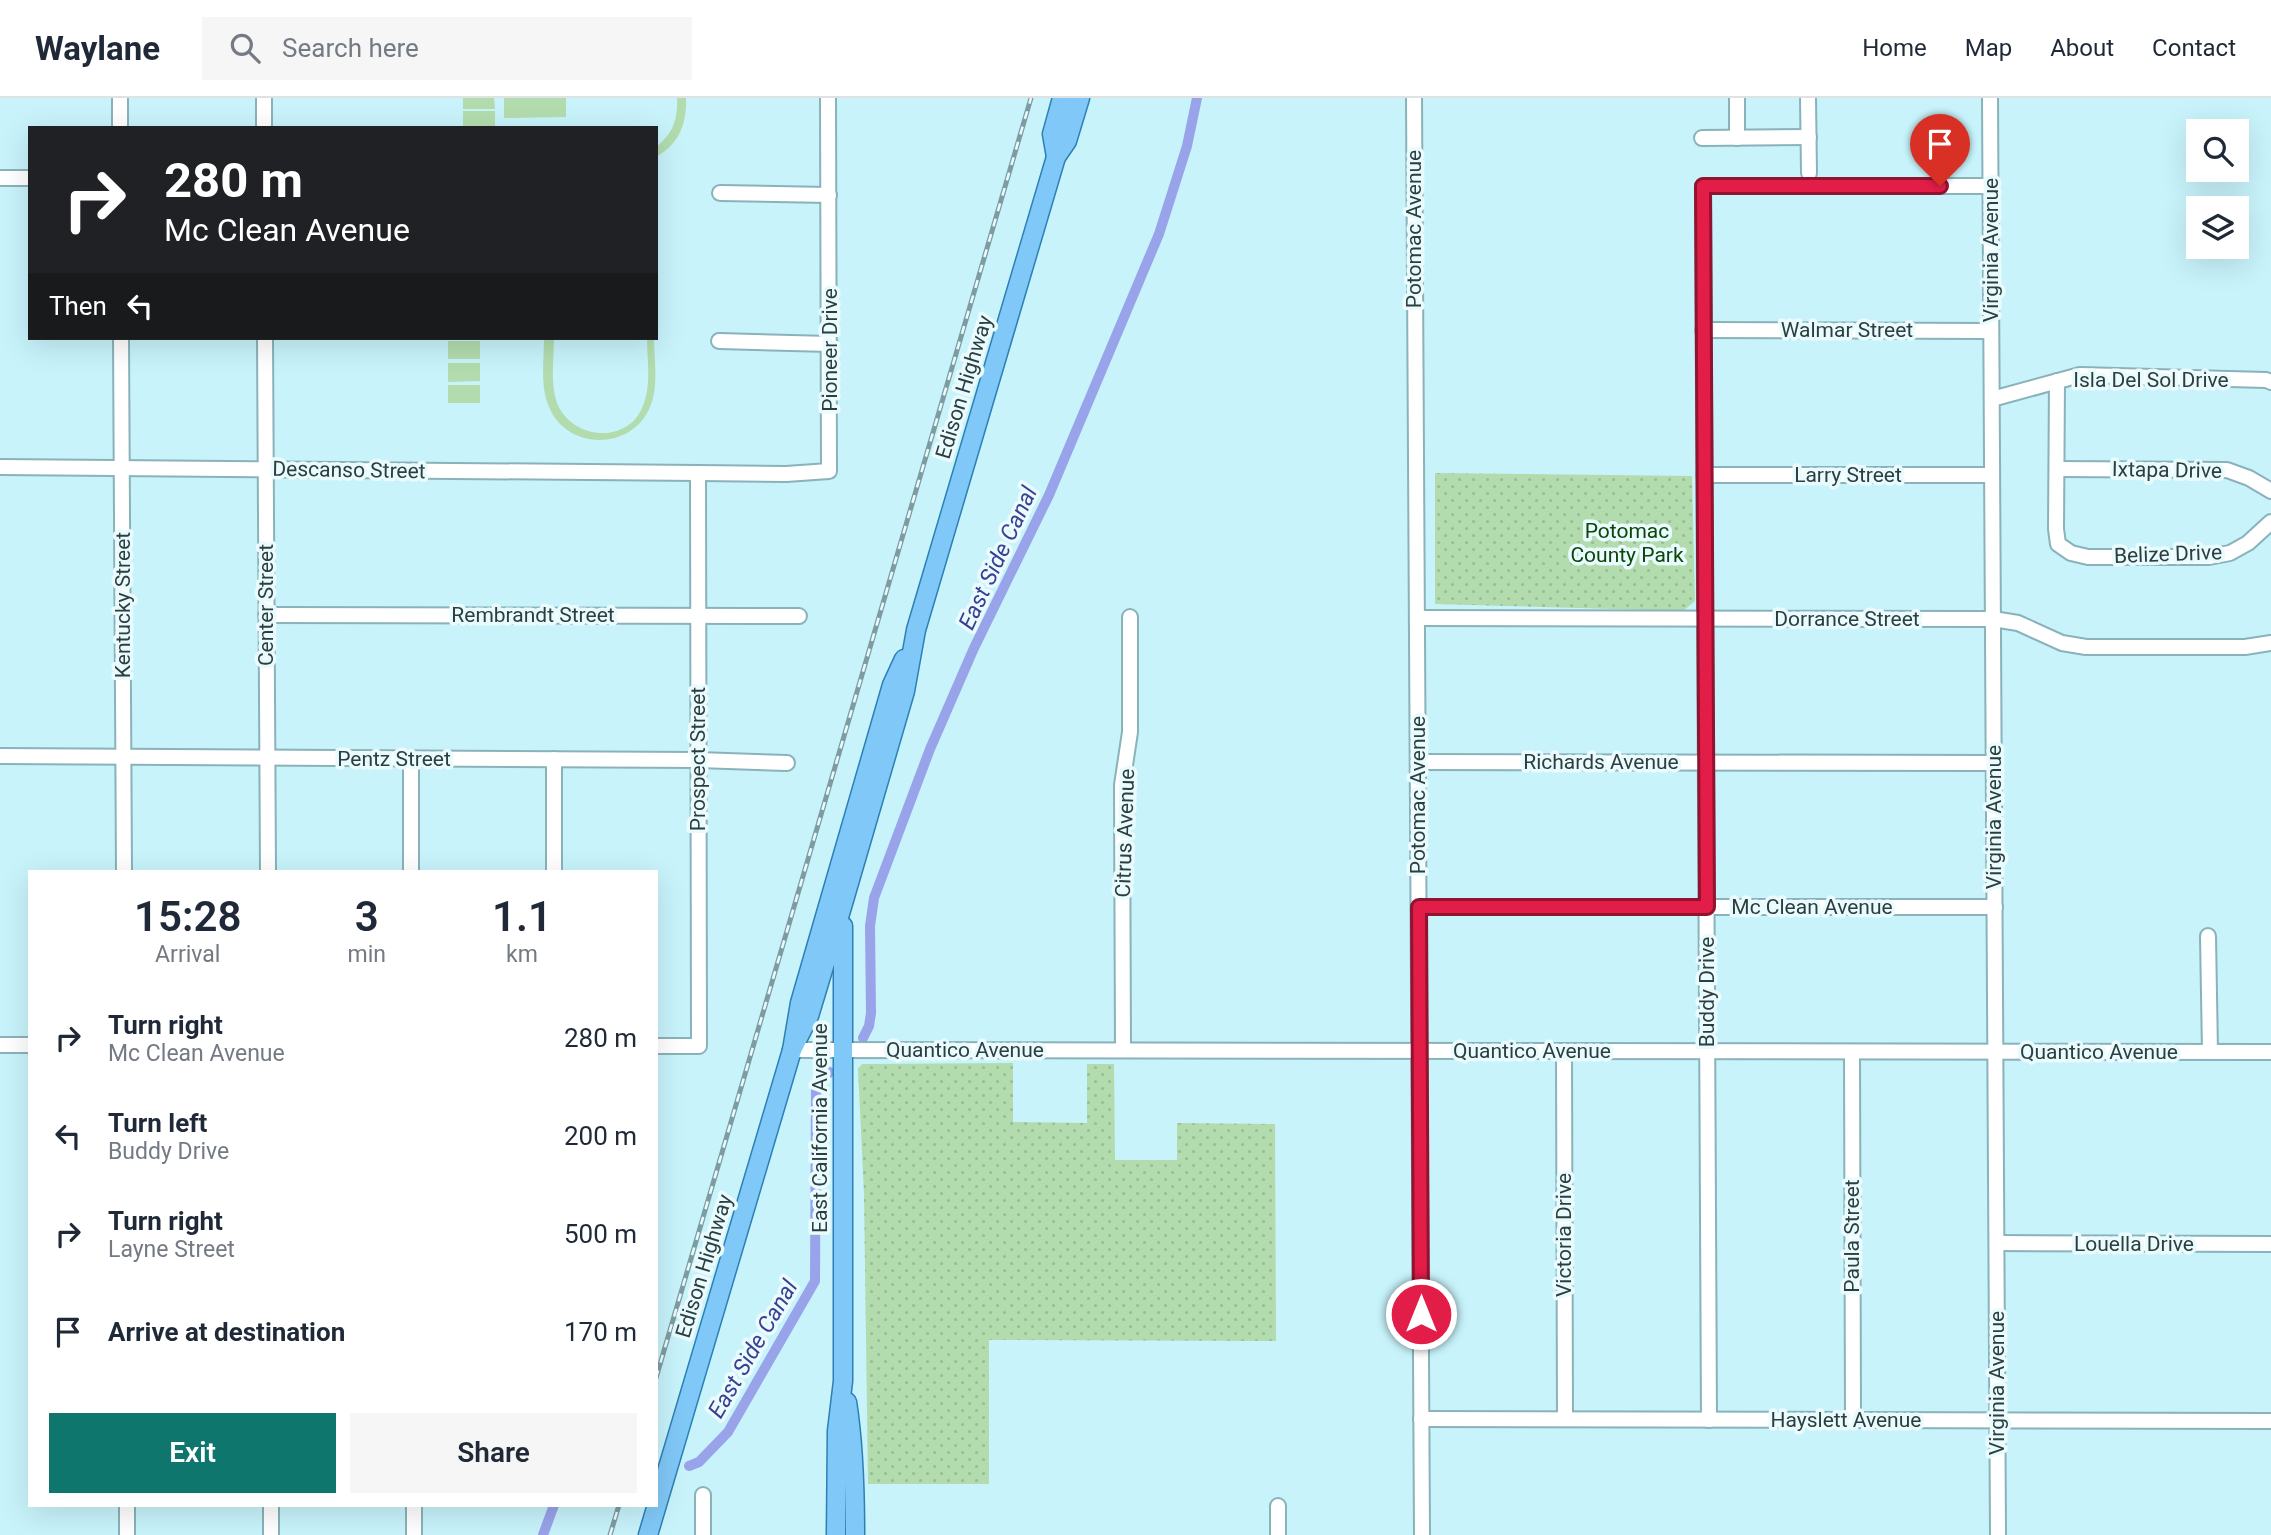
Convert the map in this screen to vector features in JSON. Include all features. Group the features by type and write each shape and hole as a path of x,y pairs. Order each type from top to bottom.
{"main road":[{"name":"Edison Highway","path":"1056,157 1052,134 1062,98"},
{"name":"Edison Highway","path":"792,1050 809,1016 905,691 916,630 1056,157 1067,141 1080,98"},
{"name":"Edison Highway","path":"658,1501 792,1050 800,1003 892,685 916,630"},
{"name":"East California Avenue","path":"836,1535 837,1431 843,1381 842,906 837,875"},
{"name":"East California Avenue","path":"843,1381 852,1433 855,1535"},
{"name":"Edison Highway","path":"648,1535 656,1507"}],"street":[{"path":"120,98 120,126"},
{"path":"264,98 264,126"},
{"name":"Pioneer Drive","path":"698,473 786,474 829,471 828,98"},
{"name":"Potomac Avenue","path":"1414,98 1422,1535"},
{"path":"1737,98 1737,138"},
{"path":"1808,98 1809,173"},
{"name":"Virginia Avenue","path":"1990,98 1998,1535"},
{"path":"1702,138 1809,137"},
{"path":"0,178 28,178"},
{"name":"Buddy Drive","path":"1709,1419 1703,186 1990,187"},
{"path":"720,193 829,195"},
{"name":"Walmar Street","path":"1703,330 1991,331"},
{"name":"Kentucky Street","path":"121,340 124,870"},
{"name":"Center Street","path":"265,340 268,870"},
{"path":"719,341 830,344"},
{"name":"Isla Del Sol Drive","path":"1992,399 2080,375 2271,382"},
{"path":"2057,381 2057,469"},
{"name":"Descanso Street","path":"0,467 698,473"},
{"name":"Ixtapa Drive","path":"2057,469 2227,470 2249,478 2271,491"},
{"name":"Belize Drive","path":"2057,469 2058,544 2071,553 2088,557 2209,557 2230,553 2249,543 2271,522"},
{"name":"Prospect Street","path":"658,1046 699,1046 698,473"},
{"name":"Larry Street","path":"1704,475 1992,475"},
{"name":"Rembrandt Street","path":"266,615 799,616"},
{"name":"Citrus Avenue","path":"1123,1050 1122,785 1130,732 1130,617"},
{"name":"Dorrance Street","path":"1417,618 1993,619 2018,622 2062,643 2087,647 2245,647 2271,643"},
{"name":"Pentz Street","path":"0,756 698,760 787,763"},
{"path":"411,759 411,870"},
{"path":"554,759 554,870"},
{"name":"Richards Avenue","path":"1418,762 1994,763"},
{"name":"Mc Clean Avenue","path":"1419,907 1995,907"},
{"path":"2208,936 2210,1052"},
{"path":"0,1045 28,1045"},
{"name":"Quantico Avenue","path":"792,1050 2271,1052"},
{"name":"Victoria Drive","path":"1563,1051 1565,1419"},
{"name":"Paula Street","path":"1852,1052 1853,1420"},
{"name":"Louella Drive","path":"1997,1243 2271,1244"},
{"name":"Hayslett Avenue","path":"1421,1419 2271,1420"},
{"path":"703,1495 703,1535"},
{"path":"1278,1506 1278,1535"},
{"path":"127,1507 127,1535"},
{"path":"271,1507 271,1535"},
{"path":"414,1507 414,1535"}],"green space":[{"path":"463,98 494,98 495,109 463,109"},
{"path":"504,98 566,98 566,117 504,118"},
{"path":"677,98 686,98 685,116 680,132 671,146 658,156 658,145 667,137 677,113"},
{"path":"463,111 495,111 495,126 463,126"},
{"path":"544,340 554,340 555,395 564,415 586,430 612,432 624,428 634,420 642,408 648,382 647,340 654,340 654,391 650,407 641,421 629,432 615,438 584,438 570,432 558,421 549,407 543,373"},
{"path":"448,341 480,341 480,359 448,359"},
{"path":"448,363 480,363 480,381 448,382"},
{"path":"448,385 480,385 480,403 448,403"},
{"name":"Potomac County Park","path":"1435,473 1692,476 1695,601 1683,611 1435,604"},
{"path":"1013,1063 1013,1122 1087,1123 1087,1064 1114,1064 1115,1160 1177,1160 1177,1123 1275,1124 1276,1341 989,1340 989,1484 868,1484 864,1194 858,1069 862,1064"}],"waterway":[{"name":"East Side Canal","path":"863,1038 871,1013 870,926 874,898 930,749 974,648 1049,495 1159,234 1187,146 1197,98"},
{"name":"East Side Canal","path":"689,1466 699,1462 728,1432 815,1281 816,1090 821,1080 830,1072"},
{"name":"East Side Canal","path":"543,1535 553,1507"}],"railway":[{"path":"658,1371 1031,98"},
{"path":"610,1535 618,1507"}],"route":[{"path":"1421,1314 1419,907 1707,907 1703,186 1940,186"}]}
